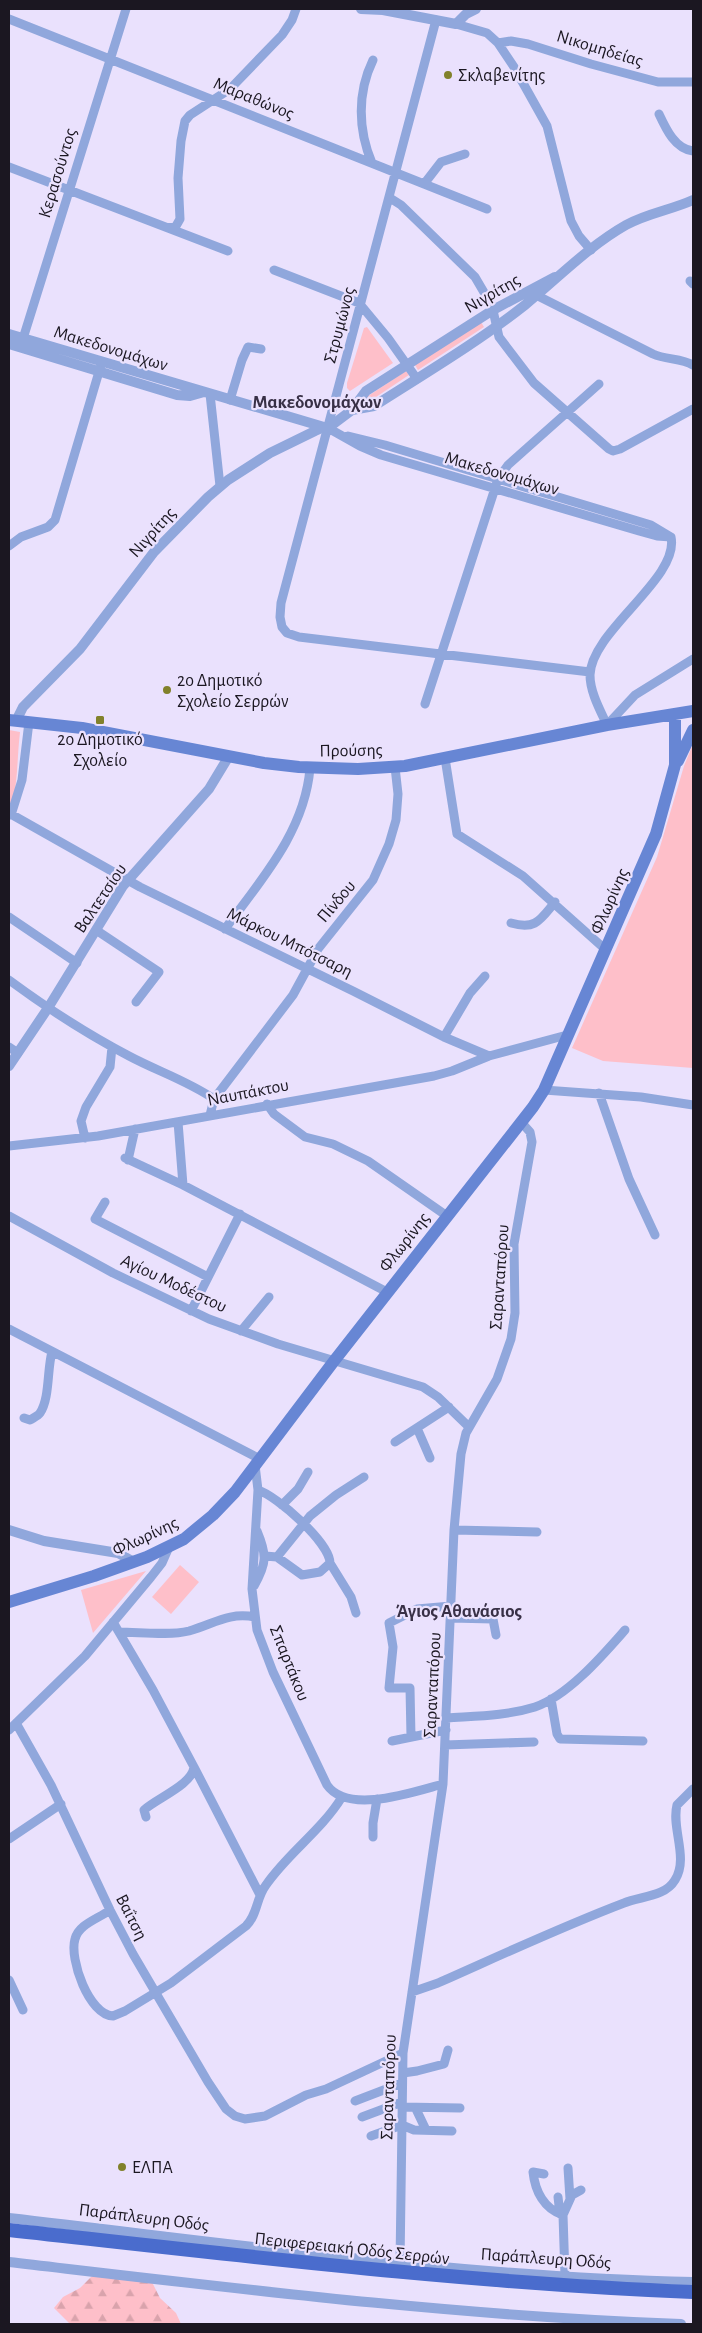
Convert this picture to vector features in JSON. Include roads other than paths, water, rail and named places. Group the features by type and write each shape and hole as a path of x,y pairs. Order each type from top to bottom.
{"main road":[{"name":"Προύσης","path":"18,721 82,728 229,756 310,768 349,769 394,767 693,711"},
{"name":"Φλωρίνης","path":"675,765 676,714"},
{"name":"Φλωρίνης","path":"9,1602 134,1562 169,1547 190,1535 218,1511 258,1462 544,1090 653,844 675,765 693,730"},
{"name":"Περιφερειακή Οδός Σερρών","path":"9,2230 413,2274 607,2289 693,2292"}],"street":[{"name":"Κερασούντος","path":"22,343 126,9"},
{"path":"168,228 176,226 179,221 178,178 181,141 185,121 190,115 216,100 230,89 282,35 292,20 296,9"},
{"path":"361,9 410,12 482,30 498,43 514,67 547,126 571,221 579,236 591,250"},
{"path":"456,24 466,14 476,9"},
{"name":"Μαραθώνος","path":"9,19 216,100 487,210"},
{"name":"Στρυμώνος","path":"436,20 397,174 326,428 280,609 282,627 290,634 440,654"},
{"name":"Νικομηδείας","path":"498,43 528,44 591,64 658,82 693,82"},
{"path":"372,164 363,137 361,102 363,83 373,60"},
{"path":"659,114 668,132 680,146 684,150 693,151"},
{"path":"424,184 441,162 465,154"},
{"path":"9,167 157,226 168,228 228,251"},
{"path":"390,198 406,209 447,251 469,270 483,290 505,346 534,383 613,451 641,438 693,409"},
{"name":"Νιγρίτης","path":"18,721 23,707 92,635 154,552 220,486 270,453 326,428 352,410 366,391 407,365 536,295 591,250 639,218 693,200"},
{"path":"274,270 347,297 361,305 416,379"},
{"name":"Νιγρίτης","path":"352,410 374,406 416,379 495,318 556,278"},
{"path":"536,295 653,354 669,360 686,362 693,365"},
{"name":"Μακεδονομάχων","path":"9,334 22,343 101,367 183,396 207,393 385,445 496,483 651,525 671,536 672,551 665,564 601,648 592,663 590,672"},
{"name":"Μακεδονομάχων","path":"9,344 22,343"},
{"path":"230,400 242,360 248,347 261,349"},
{"path":"9,546 21,537 48,526 55,520 101,367"},
{"path":"425,704 496,483 508,465 599,384"},
{"path":"207,393 220,486"},
{"path":"440,654 590,672 594,695 607,726 635,695 693,659"},
{"path":"10,814 22,780 18,721"},
{"name":"Βαλτετσίου","path":"9,1066 13,1050 48,1008 127,881 204,795 216,780 229,756"},
{"path":"444,758 455,832 505,863 554,902 606,950"},
{"name":"Πίνδου","path":"210,1115 214,1099 293,995 324,941 364,894 377,873 392,836 397,812 394,767"},
{"path":"225,929 276,859 289,837 306,797 310,768"},
{"name":"Μάρκου Μπότσαρη","path":"10,814 127,881 444,1037 489,1056"},
{"path":"511,923 525,927 533,925 554,902"},
{"path":"9,917 77,963"},
{"path":"96,930 158,972 136,1002"},
{"path":"444,1037 470,993 485,976"},
{"path":"9,980 48,1008 112,1047 189,1084 214,1099"},
{"path":"489,1056 568,1035"},
{"path":"85,1138 81,1122 86,1107 110,1067 112,1047"},
{"name":"Ναυπάκτου","path":"9,1146 85,1138 136,1130 267,1104 434,1076 459,1069 489,1056"},
{"path":"544,1090 599,1093 693,1105"},
{"path":"599,1093 629,1179 655,1234"},
{"path":"267,1104 274,1114 305,1137 333,1144 368,1161 447,1216"},
{"path":"178,1122 183,1185"},
{"name":"Σαρανταπόρου","path":"400,2263 403,2053 443,1784 454,1530 461,1454 469,1427 500,1371 513,1331 515,1305 514,1244 532,1142 530,1132 521,1122"},
{"path":"136,1130 127,1159 240,1214 387,1292"},
{"path":"105,1202 95,1219 208,1277"},
{"path":"191,1311 240,1214"},
{"name":"Αγίου Μοδέστου","path":"9,1216 113,1273 191,1311 241,1331 334,1361 419,1385 432,1392 469,1427"},
{"path":"241,1331 269,1297"},
{"path":"9,1329 258,1462"},
{"path":"24,1418 30,1420 40,1414 45,1398 48,1366 52,1352"},
{"path":"395,1442 449,1407"},
{"path":"416,1428 430,1458"},
{"name":"Σπαρτάκου","path":"258,1462 252,1588 255,1617 263,1647 313,1758 330,1790 342,1797"},
{"path":"282,1505 298,1489 308,1472"},
{"path":"277,1557 303,1524 327,1501 364,1477"},
{"path":"258,1490 267,1493 282,1505 325,1548 330,1563 351,1597 356,1613"},
{"path":"252,1588 262,1570 265,1556 255,1527"},
{"path":"9,1530 44,1541 118,1553 134,1562"},
{"path":"454,1530 537,1532"},
{"path":"12,1726 76,1666 162,1563 169,1547"},
{"path":"265,1556 277,1557 302,1575 320,1572 330,1563"},
{"path":"411,1737 410,1688 389,1688 393,1647 389,1623 417,1609 451,1606"},
{"path":"119,1632 188,1631 241,1614 255,1617"},
{"path":"451,1618 493,1619 496,1635"},
{"path":"113,1622 157,1696 260,1895"},
{"path":"447,1718 514,1712 538,1706 551,1699 589,1671 625,1630"},
{"path":"551,1699 556,1732 560,1739 643,1741"},
{"name":"Βαΐτση","path":"12,1726 60,1804 110,1910 156,1993 219,2100 235,2116 245,2119 265,2116 306,2095 326,2089 403,2053"},
{"path":"392,1741 446,1730"},
{"path":"445,1745 534,1742"},
{"path":"146,1817 144,1810 179,1787 191,1776 194,1767"},
{"path":"110,1910 86,1924 75,1938 73,1955 87,1993 103,2012 113,2016 156,1993 246,1926 255,1914 260,1895 268,1881 326,1820 342,1797 361,1800 377,1799 443,1784"},
{"path":"412,1992 438,1983 626,1902 665,1890 674,1882 680,1869 675,1818 677,1805 680,1799 693,1789"},
{"path":"373,1837 377,1799"},
{"path":"9,1839 60,1804"},
{"path":"9,1980 23,2010"},
{"path":"402,2073 444,2064 448,2050"},
{"path":"356,2101 402,2083"},
{"path":"362,2117 402,2104 416,2109 460,2108"},
{"path":"416,2109 426,2130"},
{"path":"371,2136 402,2125 414,2130 452,2131"},
{"path":"568,2168 570,2199"},
{"path":"544,2174 533,2172 538,2195 557,2213 562,2215"},
{"path":"562,2215 572,2195 581,2190"},
{"path":"558,2197 562,2215 565,2276"},
{"name":"Παράπλευρη Οδός","path":"9,2218 400,2263 565,2276 693,2282"},
{"path":"9,2262 422,2307 584,2320 681,2324"}],"place":[{"name":"Σκλαβενίτης","path":"448,75"},
{"name":"2ο Δημοτικό Σχολείο Σερρών","path":"167,690"},
{"name":"2ο Δημοτικό Σχολείο","path":"100,720"},
{"name":"ΕΛΠΑ","path":"122,2167"}],"district":[{"name":"Μακεδονομάχων","path":"317,401"},
{"name":"Άγιος Αθανάσιος","path":"459,1610"}]}
